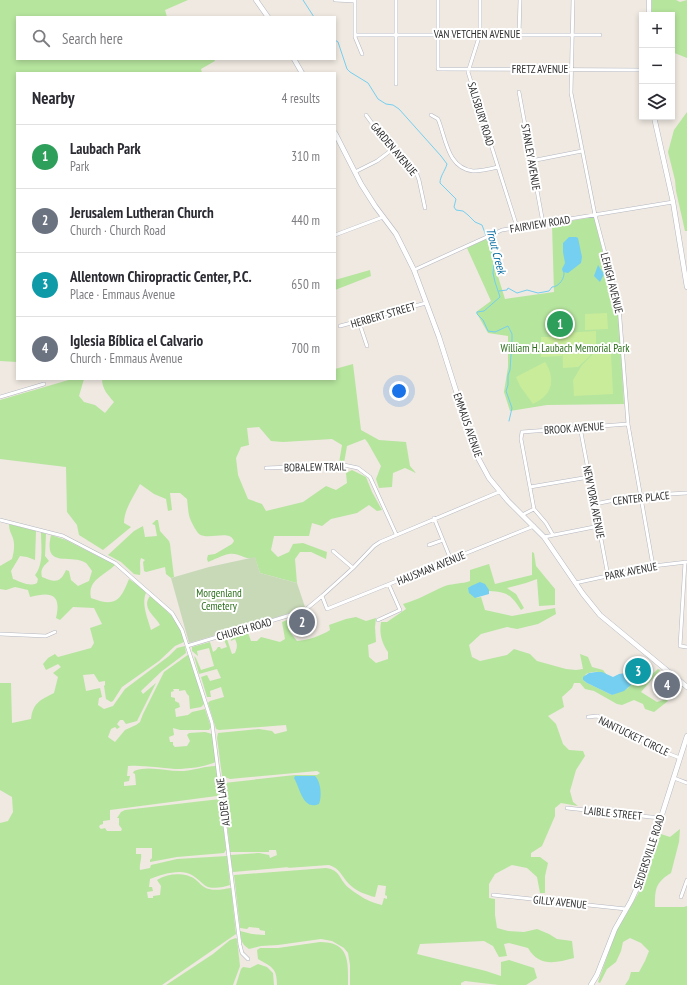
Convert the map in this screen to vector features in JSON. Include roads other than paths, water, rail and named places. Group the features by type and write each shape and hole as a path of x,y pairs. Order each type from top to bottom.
{"main road":[{"path":"256,0 267,16"},
{"path":"649,0 649,12"},
{"path":"295,60 301,72"},
{"path":"655,120 673,202 687,286"},
{"name":"EMMAUS AVENUE","path":"336,135 364,190 402,244 414,270 441,343 476,454 489,478 499,492 544,537 591,605 604,618 687,687"},
{"name":"SEIDERSVILLE ROAD","path":"591,985 597,975 615,929 642,877 687,736"}],"street":[{"path":"335,0 355,0 355,34 362,54"},
{"path":"396,0 396,84"},
{"path":"438,0 438,34"},
{"name":"SALISBURY ROAD","path":"480,0 480,34 468,72 517,227"},
{"path":"519,35 520,0"},
{"name":"LEHIGH AVENUE","path":"573,0 571,93 595,215 621,316 628,424 653,566"},
{"name":"VAN VETCHEN AVENUE","path":"355,34 600,35"},
{"name":"FRETZ AVENUE","path":"438,34 438,69 571,68 639,70"},
{"name":"STANLEY AVENUE","path":"519,92 543,223"},
{"name":"GARDEN AVENUE","path":"366,115 382,138 417,175 425,208"},
{"path":"431,115 438,119 450,154 459,165 467,170 473,171 498,167"},
{"path":"355,172 377,162 393,148"},
{"path":"531,161 582,151"},
{"name":"FAIRVIEW ROAD","path":"414,270 502,230 673,202"},
{"path":"336,235 383,217"},
{"name":"HERBERT STREET","path":"340,326 426,303"},
{"path":"359,322 367,346"},
{"path":"0,397 44,384"},
{"name":"BROOK AVENUE","path":"530,487 521,439 521,433 524,431 628,424"},
{"name":"NEW YORK AVENUE","path":"580,428 608,576"},
{"name":"BOBALEW TRAIL","path":"266,468 348,466 358,468 370,478 396,534"},
{"path":"553,535 546,523 534,509 530,487 590,477"},
{"name":"CHURCH ROAD","path":"187,646 307,609 353,568 374,546 384,539 499,492"},
{"name":"CENTER PLACE","path":"595,504 640,496 687,493"},
{"path":"522,515 534,509"},
{"path":"434,518 451,560"},
{"path":"0,520 63,536 115,563 172,613 182,630 187,646"},
{"name":"HAUSMAN AVENUE","path":"322,596 327,609 534,526"},
{"path":"544,537 599,526"},
{"path":"429,545 443,540"},
{"path":"333,550 353,568"},
{"path":"686,562 680,646 687,647"},
{"name":"PARK AVENUE","path":"575,583 653,566 686,562"},
{"path":"378,620 400,610 389,585"},
{"path":"0,634 46,636 55,632"},
{"name":"ALDER LANE","path":"187,646 212,723 240,945 242,953 248,959"},
{"name":"NANTUCKET CIRCLE","path":"588,717 597,716 602,718 659,750 680,758"},
{"path":"673,778 687,783"},
{"name":"LAIBLE STREET","path":"567,808 660,818"},
{"path":"681,897 687,880"},
{"name":"GILLY AVENUE","path":"493,895 626,909"}],"water":[{"path":"569,237 578,238 582,257 581,263 568,273 563,272 562,269 565,263 563,243"},
{"path":"598,265 604,274 600,282 594,276"},
{"path":"480,582 485,584 489,590 489,594 475,598 469,593 468,588"},
{"path":"602,672 613,677 626,673 631,685 624,691 612,695 583,680 583,677 589,673"},
{"path":"295,776 315,776 319,782 320,789 319,804 309,804 306,801 294,778"}],"waterway":[{"name":"Trout Creek","path":"303,0 313,16"},
{"name":"Trout Creek","path":"336,41 338,42 347,69 368,83 378,99 399,109 447,164 440,183 456,199 454,207 456,210 463,211 475,222 482,225 491,249 494,263 493,273 500,297 484,311 477,312 477,314 483,320 488,331 495,332 508,326 512,334 510,370 506,391 512,408 509,421"},
{"path":"499,291 507,290 508,288 517,293 527,290 538,293 549,291 552,287 557,286 561,282 564,277 564,272"}],"place":[{"name":"Laubach Park","path":"560,324"},
{"name":"Jerusalem Lutheran Church","path":"302,622"},
{"name":"Allentown Chiropractic Center, P.C.","path":"638,671"},
{"name":"Iglesia Bíblica el Calvario","path":"667,685"}],"park label":[{"name":"William H. Laubach Memorial Park","path":"565,348"},
{"name":"Morgenland Cemetery","path":"219,599"}]}
